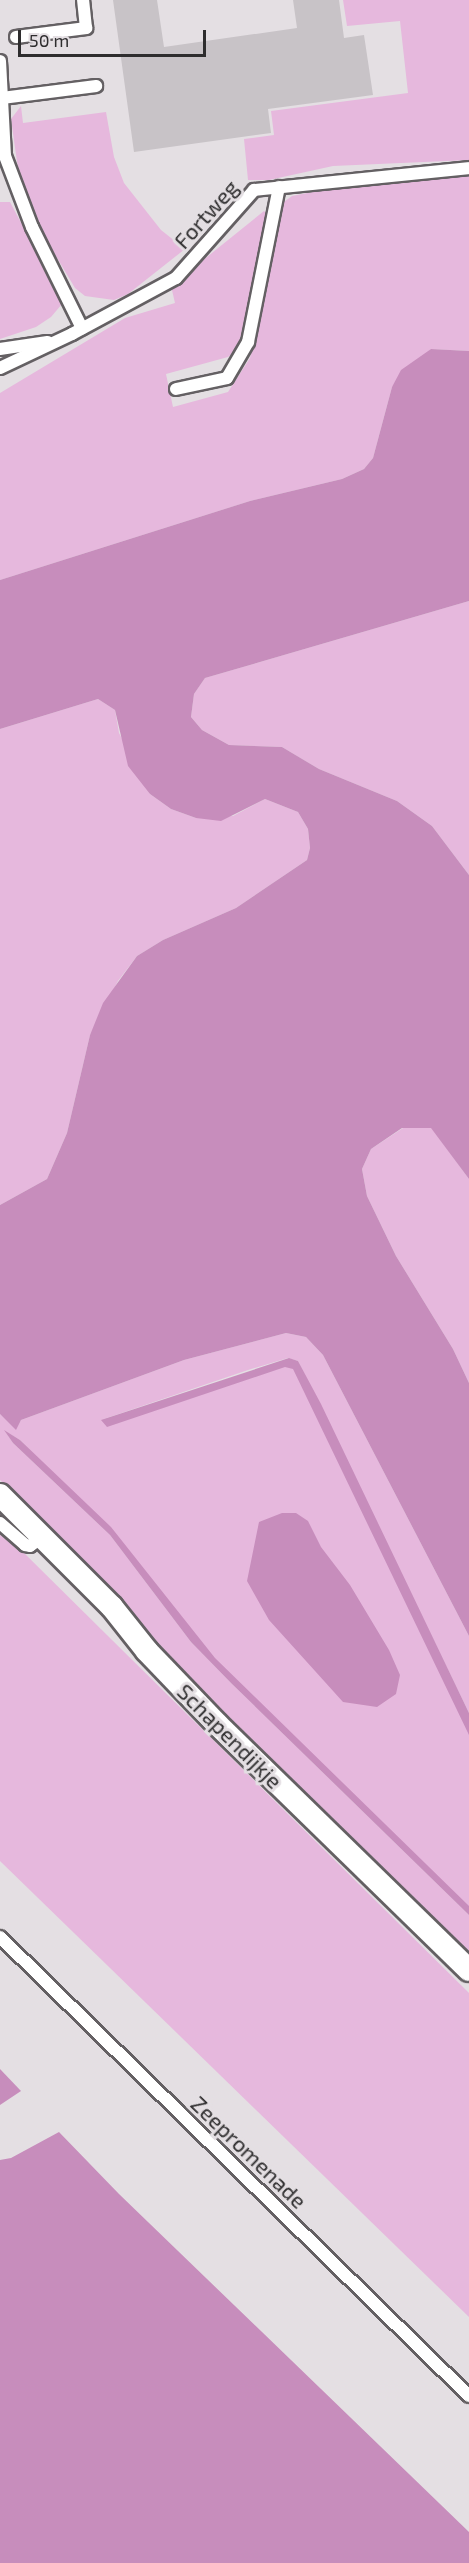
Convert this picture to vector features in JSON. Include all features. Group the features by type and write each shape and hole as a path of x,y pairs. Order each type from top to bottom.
{"street":[{"name":"Schapendijkje","path":"0,1495 44,1536 112,1607 147,1651 217,1724 469,1970"}],"lane":[{"path":"16,37 86,28 83,0"},
{"path":"0,61 5,156 16,190 82,328"},
{"path":"2,99 96,86"},
{"name":"Fortweg","path":"0,368 57,341 176,278 254,190 469,168"},
{"path":"176,389 227,378 248,342 279,187"},
{"path":"0,349 57,341"},
{"path":"0,1523 25,1545 36,1544 44,1536"},
{"name":"Zeepromenade","path":"0,1937 469,2396"}],"shaded area":[{"path":"343,0 469,0 469,160 333,166 269,180 248,180 244,139 274,135 271,111 408,93 400,21 347,26"},
{"path":"21,106 23,123 106,112 114,157 124,183 161,230 185,249 128,294 114,300 85,296 75,288 32,216 20,183 11,119"},
{"path":"469,176 469,351 431,349 392,387 373,458 364,469 342,479 250,501 0,580 0,393 125,318 175,303 171,286 264,211 268,215 238,348 228,357 166,374 173,407 228,392 250,358 281,204 292,196 348,185"},
{"path":"0,202 10,202 60,296 62,304 51,317 36,327 0,339"},
{"path":"431,349 469,351 469,601 205,678 194,694 191,717 202,730 229,745 282,747 319,769 397,801 432,826 469,875 469,1179 431,1128 402,1128 371,1149 362,1169 367,1196 396,1256 453,1349 469,1383 469,1636 323,1355 306,1337 286,1333 184,1360 21,1420 16,1430 0,1414 0,1205 47,1179 67,1133 90,1035 103,1003 137,956 163,940 236,908 307,860 310,848 308,829 298,812 265,799 221,821 196,818 171,809 150,794 128,766 115,710 98,699 0,729 0,580 250,501 342,479 364,469 373,458 392,387 401,370"},
{"path":"469,601 469,875 432,826 397,801 319,769 282,747 229,745 202,730 191,717 194,694 205,678"},
{"path":"98,699 115,710 119,733 150,794 171,809 196,818 233,816 265,799 298,812 308,829 310,848 307,860 236,908 163,940 137,956 118,981 90,1035 67,1133 47,1179 0,1205 0,729"},
{"path":"403,1128 432,1128 469,1179 469,1383 453,1349 396,1256 367,1196 362,1169 371,1149"},
{"path":"286,1333 306,1337 323,1355 469,1636 469,1713 298,1361 288,1358 101,1420 294,1363 469,1721 469,1908 219,1665 115,1537 20,1440 5,1431 13,1443 110,1535 191,1642 469,1915 469,1953 302,1794 172,1665 78,1556 0,1480 0,1414 16,1429 21,1420 184,1360"},
{"path":"289,1358 298,1361 321,1404 469,1713 469,1735 293,1369 285,1367 107,1427 101,1420"},
{"path":"4,1430 20,1440 111,1527 215,1658 469,1906 469,1915 191,1642 110,1535 13,1443"},
{"path":"282,1513 296,1513 308,1521 321,1547 350,1585 389,1650 400,1675 396,1694 377,1707 343,1702 269,1620 247,1581 259,1522"},
{"path":"0,1535 20,1549 469,1993 469,2317 0,1861"},
{"path":"0,2069 21,2091 0,2105"},
{"path":"59,2132 119,2194 469,2532 469,2563 0,2563 0,2160 11,2158"}],"building":[{"path":"113,0 157,0 164,47 297,28 293,0 339,0 344,38 364,35 373,95 268,109 271,133 134,152"}]}
